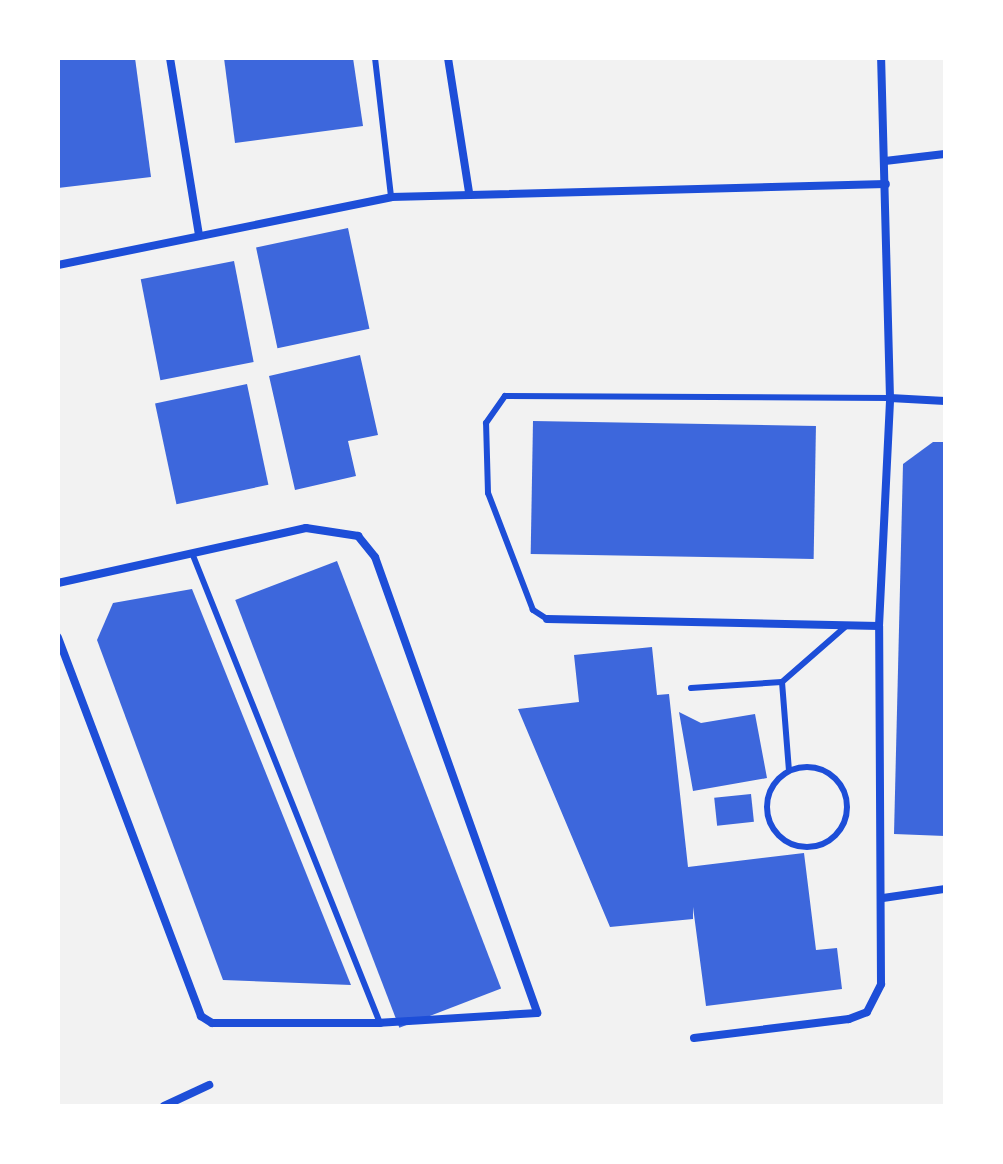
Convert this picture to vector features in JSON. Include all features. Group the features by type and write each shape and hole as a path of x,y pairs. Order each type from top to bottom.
{"street":[{"path":"170,58 199,236"},
{"path":"448,58 469,192"},
{"path":"694,1038 867,1012 881,984 883,898 879,626 890,398 881,58"},
{"path":"885,161 945,154"},
{"path":"58,265 391,197 469,192 886,184"},
{"path":"890,398 945,401"},
{"path":"58,583 306,528 358,536 375,557 537,1013 380,1023 212,1023 201,1016 58,637"},
{"path":"547,619 879,626"},
{"path":"883,898 945,889"},
{"path":"164,1106 209,1085"}],"lane":[{"path":"375,58 391,197"},
{"path":"547,619 533,610 488,493 486,423 505,396 890,398"},
{"path":"192,553 380,1023"},
{"path":"691,688 782,682 845,627"},
{"path":"782,682 789,770"},
{"path":"789,770 827,772 847,803 844,823 815,846 787,841 769,819 774,782 789,770"}],"building":[{"path":"58,58 135,58 151,177 58,188"},
{"path":"224,58 353,58 363,126 235,143"},
{"path":"348,228 369,329 277,348 256,248"},
{"path":"234,261 254,362 160,380 141,279"},
{"path":"360,355 378,435 348,441 356,476 295,490 269,376"},
{"path":"247,384 268,485 176,504 155,404"},
{"path":"533,421 816,426 814,559 531,554"},
{"path":"933,442 945,442 945,836 894,834 903,464"},
{"path":"337,561 501,989 399,1028 235,600"},
{"path":"192,589 351,985 223,980 97,640 113,603"},
{"path":"652,647 657,695 669,694 688,867 804,853 816,950 837,948 842,989 706,1006 693,907 693,919 610,927 518,709 579,702 574,655"},
{"path":"679,712 701,723 755,714 767,778 693,791"},
{"path":"751,794 754,822 717,826 714,798"}]}
